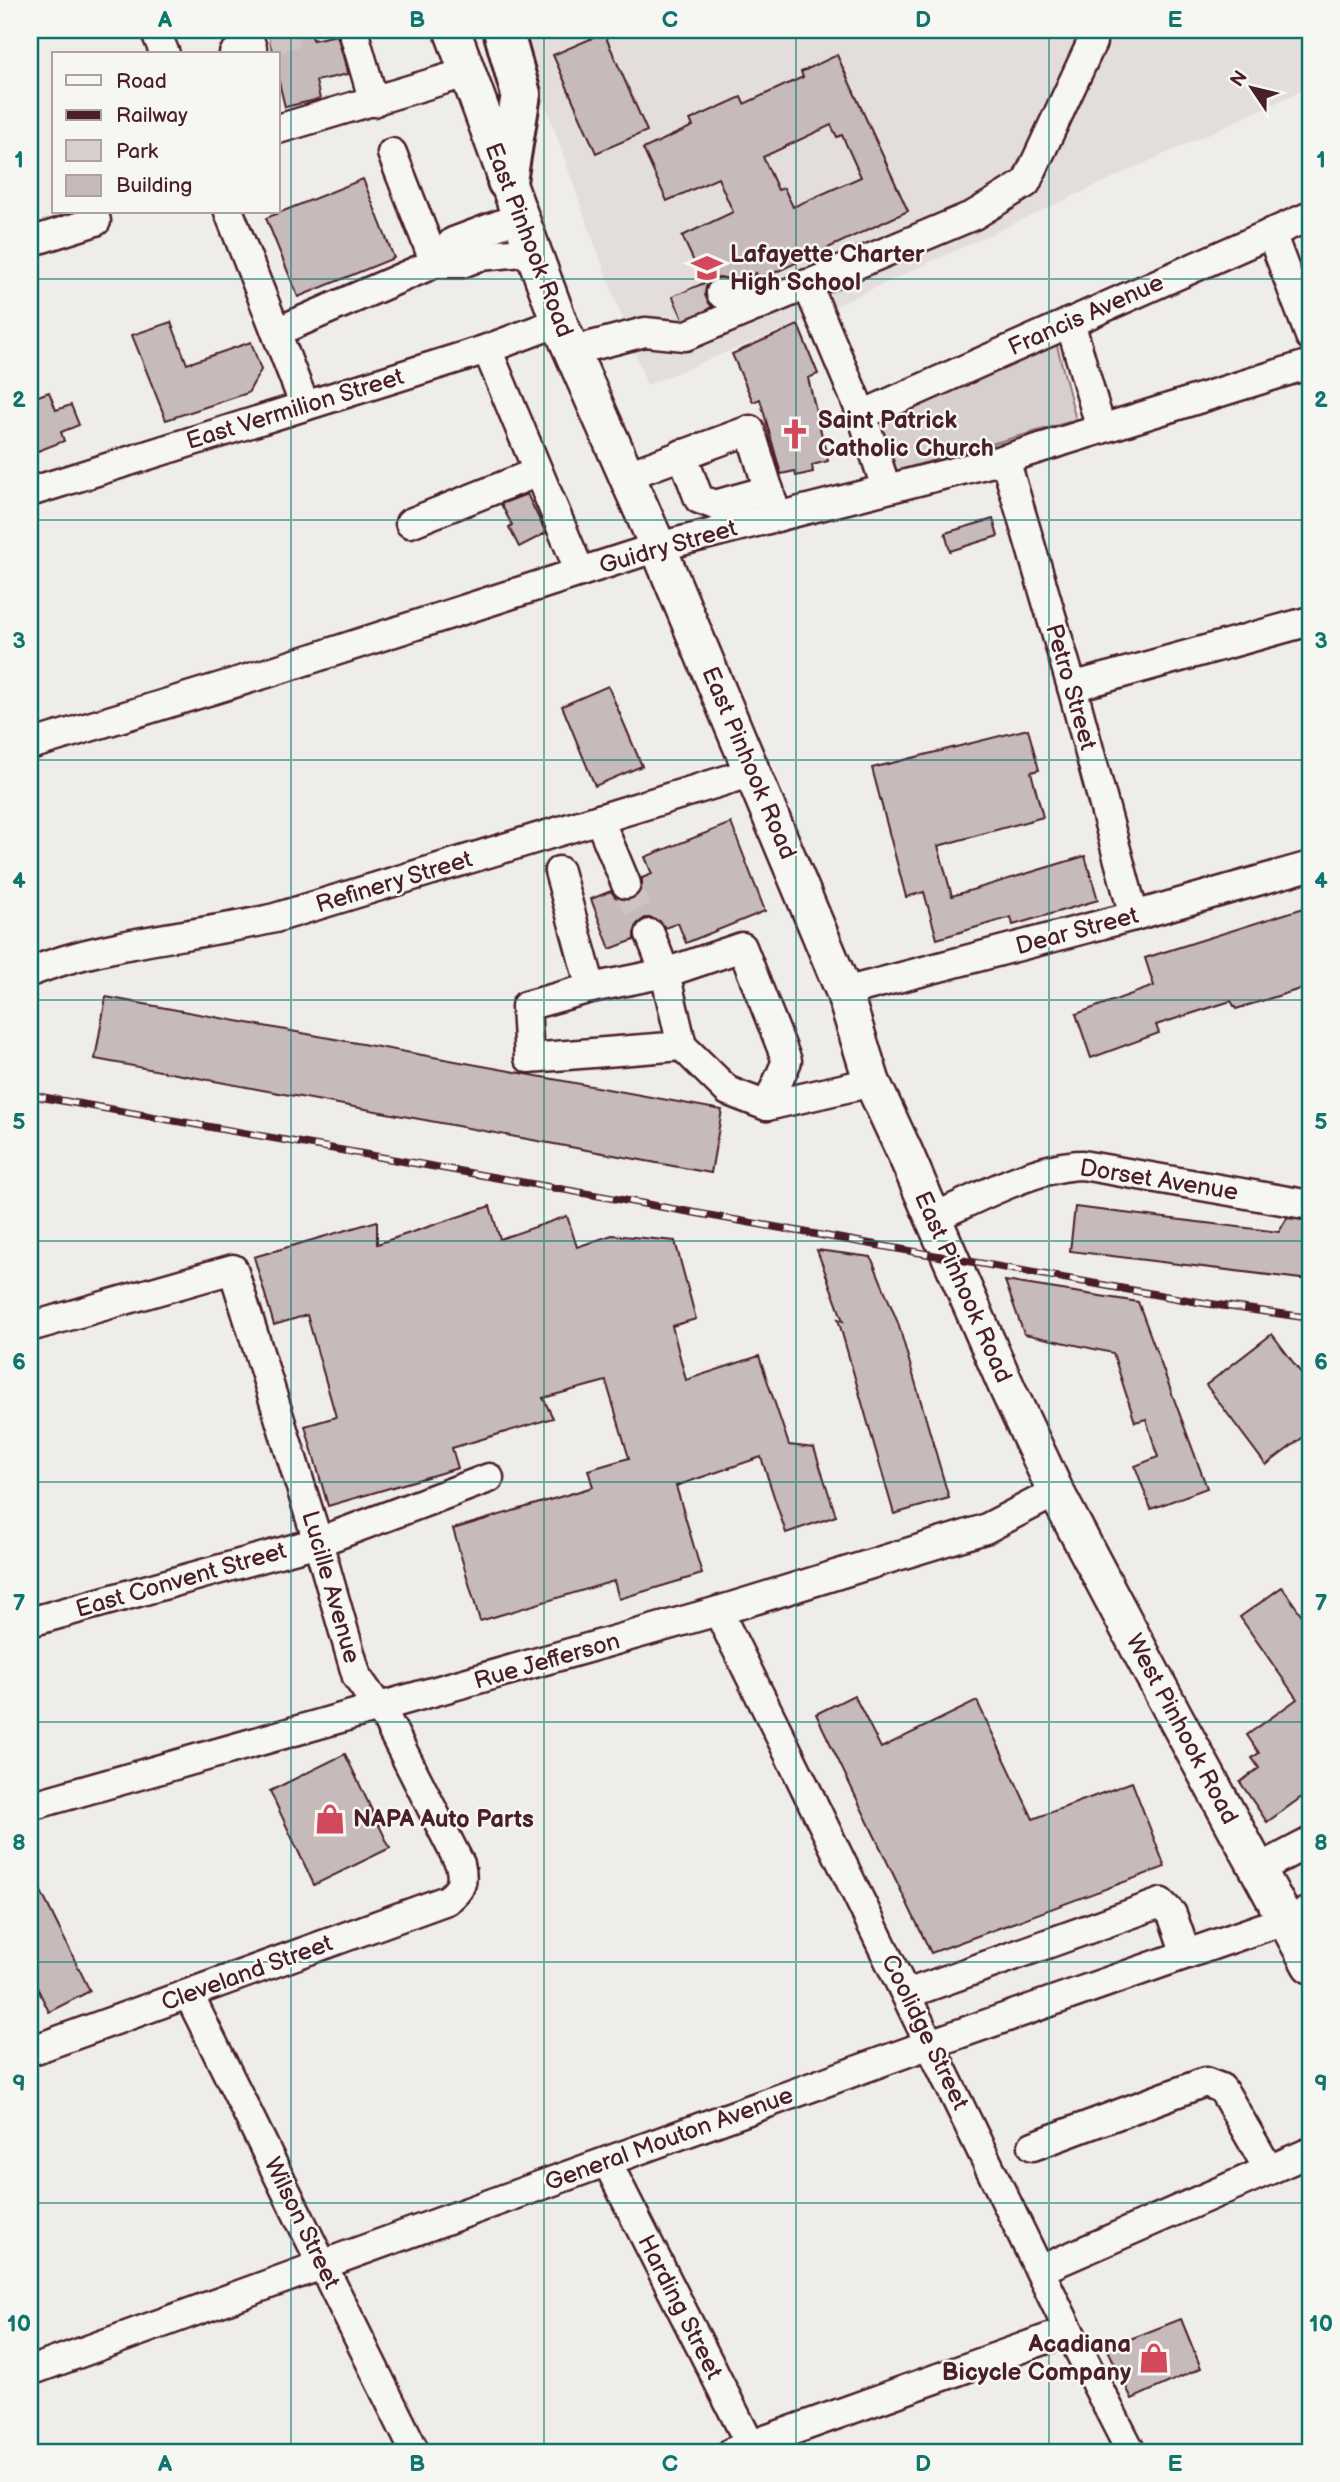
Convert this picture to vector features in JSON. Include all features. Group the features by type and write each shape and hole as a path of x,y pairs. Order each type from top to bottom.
{"highway":[{"path":"503,30 521,94 507,181"}],"main road":[{"name":"East Pinhook Road","path":"452,30 566,337 628,475 844,992 872,1082 1056,1492"},
{"name":"West Pinhook Road","path":"1056,1492 1259,1869 1298,1915 1310,1965"}],"street":[{"path":"155,30 164,52"},
{"path":"353,30 374,102"},
{"name":"East Vermilion Street","path":"30,492 487,349 662,324 685,335 974,215 1026,183 1092,42"},
{"path":"280,125 374,102 466,73"},
{"path":"392,153 435,263"},
{"path":"230,214 305,406"},
{"name":"Francis Avenue","path":"862,415 1310,216"},
{"path":"435,263 453,242 520,217"},
{"path":"30,242 96,221"},
{"path":"1271,233 1310,337"},
{"path":"276,332 435,263 462,263 480,256 532,251"},
{"path":"807,284 862,415 886,488"},
{"path":"721,293 757,306"},
{"path":"1070,322 1101,429"},
{"path":"487,349 580,572"},
{"name":"Guidry Street","path":"30,746 658,547 773,503 886,488 1005,459 1310,364"},
{"path":"628,475 682,454 750,430 773,503 715,505 699,499 682,454"},
{"name":"Petro Street","path":"1005,459 1072,687 1134,916"},
{"path":"410,523 538,472"},
{"path":"1072,687 1310,621"},
{"name":"Refinery Street","path":"30,972 78,956 275,918 753,772"},
{"path":"599,819 626,884"},
{"name":"Dear Street","path":"844,992 1134,916 1310,866"},
{"path":"559,871 591,988"},
{"path":"650,934 666,973 682,1046 728,1091 766,1106 872,1082"},
{"path":"682,1046 529,1058 526,1006 591,988 666,973 742,947 787,1061 766,1106"},
{"name":"Dorset Avenue","path":"933,1217 1047,1169 1071,1165 1310,1205"},
{"name":"Lucille Avenue","path":"30,1327 233,1269 318,1542 357,1678 380,1709 460,1864 463,1877 460,1889"},
{"name":"East Convent Street","path":"30,1622 318,1542 489,1478"},
{"name":"Rue Jefferson","path":"30,1806 380,1709 718,1611 985,1529 1056,1492"},
{"name":"Coolidge Street","path":"718,1611 1069,2331 1131,2452"},
{"path":"1259,1869 1310,1842"},
{"name":"Cleveland Street","path":"30,2051 447,1899 460,1889"},
{"path":"907,1994 1161,1903 1172,1914 1186,1954"},
{"name":"General Mouton Avenue","path":"30,2371 930,2044 1298,1915"},
{"name":"Wilson Street","path":"189,1995 415,2452"},
{"path":"1033,2146 1205,2082 1221,2088 1269,2170"},
{"path":"1040,2270 1310,2152"},
{"name":"Harding Street","path":"607,2162 745,2450"},
{"path":"745,2450 1069,2331"}],"shaded area":[{"path":"523,30 1310,30 1310,87 805,320 647,385 585,218 529,57"}],"green space":[{"path":"1056,342 1076,420 892,472 873,420"}],"building":[{"path":"268,30 311,30 313,40 337,35 348,74 316,81 320,99 285,107 280,86 280,52 273,52"},
{"path":"604,33 647,131 596,153 553,55"},
{"path":"837,55 908,211 759,280 756,273 739,282 719,277 711,280 705,295 712,307 683,319 673,297 704,283 682,236 733,212 718,178 667,201 643,149 693,126 690,120 741,97 744,104 803,77 801,72","holes":["831,125 837,137 842,135 861,177 793,207 784,188 778,190 763,157"]},
{"path":"363,179 394,258 298,297 266,218"},
{"path":"171,322 187,364 251,342 261,370 248,393 166,420 132,335"},
{"path":"798,325 818,374 808,378 828,461 812,465 813,472 796,476 795,471 781,474 760,399 753,402 732,354"},
{"path":"49,392 56,410 71,405 79,425 61,432 64,441 30,454 30,399"},
{"path":"527,494 546,533 519,547 501,504"},
{"path":"993,519 998,536 950,551 945,533"},
{"path":"608,686 642,766 595,786 562,706"},
{"path":"1028,729 1039,770 1031,772 1043,817 938,846 952,896 1085,856 1098,900 1013,925 1011,917 937,939 924,892 906,897 872,768"},
{"path":"731,823 765,911 686,943 678,923 665,928 660,921 645,918 637,924 634,940 610,949 591,899 611,891 615,897 623,900 633,899 639,895 642,878 652,874 645,857"},
{"path":"1310,906 1310,986 1236,1009 1231,1001 1156,1025 1159,1033 1091,1058 1076,1014 1154,986 1145,958"},
{"path":"106,997 722,1110 711,1173 95,1059"},
{"path":"490,1206 500,1239 567,1216 577,1247 612,1235 675,1241 696,1319 672,1326 686,1380 759,1356 789,1445 814,1448 836,1516 786,1533 761,1457 676,1486 702,1574 619,1599 614,1581 480,1621 453,1529 593,1487 588,1470 629,1458 606,1381 543,1398 553,1418 452,1448 458,1468 328,1506 305,1426 336,1417 307,1315 274,1325 254,1257 377,1221 377,1244"},
{"path":"1075,1207 1279,1232 1287,1218 1310,1221 1310,1280 1070,1251"},
{"path":"817,1250 871,1257 898,1323 949,1498 894,1514 838,1319 843,1321"},
{"path":"1005,1281 1138,1302 1207,1488 1151,1509 1135,1466 1158,1457 1146,1419 1135,1422 1113,1353 1024,1334"},
{"path":"1272,1334 1310,1385 1310,1432 1266,1465 1206,1385"},
{"path":"1282,1587 1310,1627 1310,1791 1267,1822 1240,1782 1259,1768 1252,1758 1259,1753 1247,1735 1297,1699 1240,1617"},
{"path":"854,1695 881,1748 977,1701 1033,1819 1132,1782 1165,1867 931,1953 816,1714"},
{"name":"NAPA Auto Parts","path":"345,1754 390,1848 314,1885 270,1791"},
{"path":"30,1869 90,1991 49,2012 30,1973"},
{"name":"Acadiana Bicycle Company","path":"1181,2319 1201,2368 1132,2399 1107,2348"}],"tunnel":[{"path":"270,41 305,30"},
{"path":"679,309 721,293"},
{"path":"626,884 650,934"}],"railway":[{"path":"30,1095 1204,1303 1310,1318"}],"place":[{"name":"Lafayette Charter High School","path":"707,268"},
{"name":"Saint Patrick Catholic Church","path":"795,434"},
{"name":"NAPA Auto Parts","path":"330,1819"},
{"name":"Acadiana Bicycle Company","path":"1154,2358"}]}
